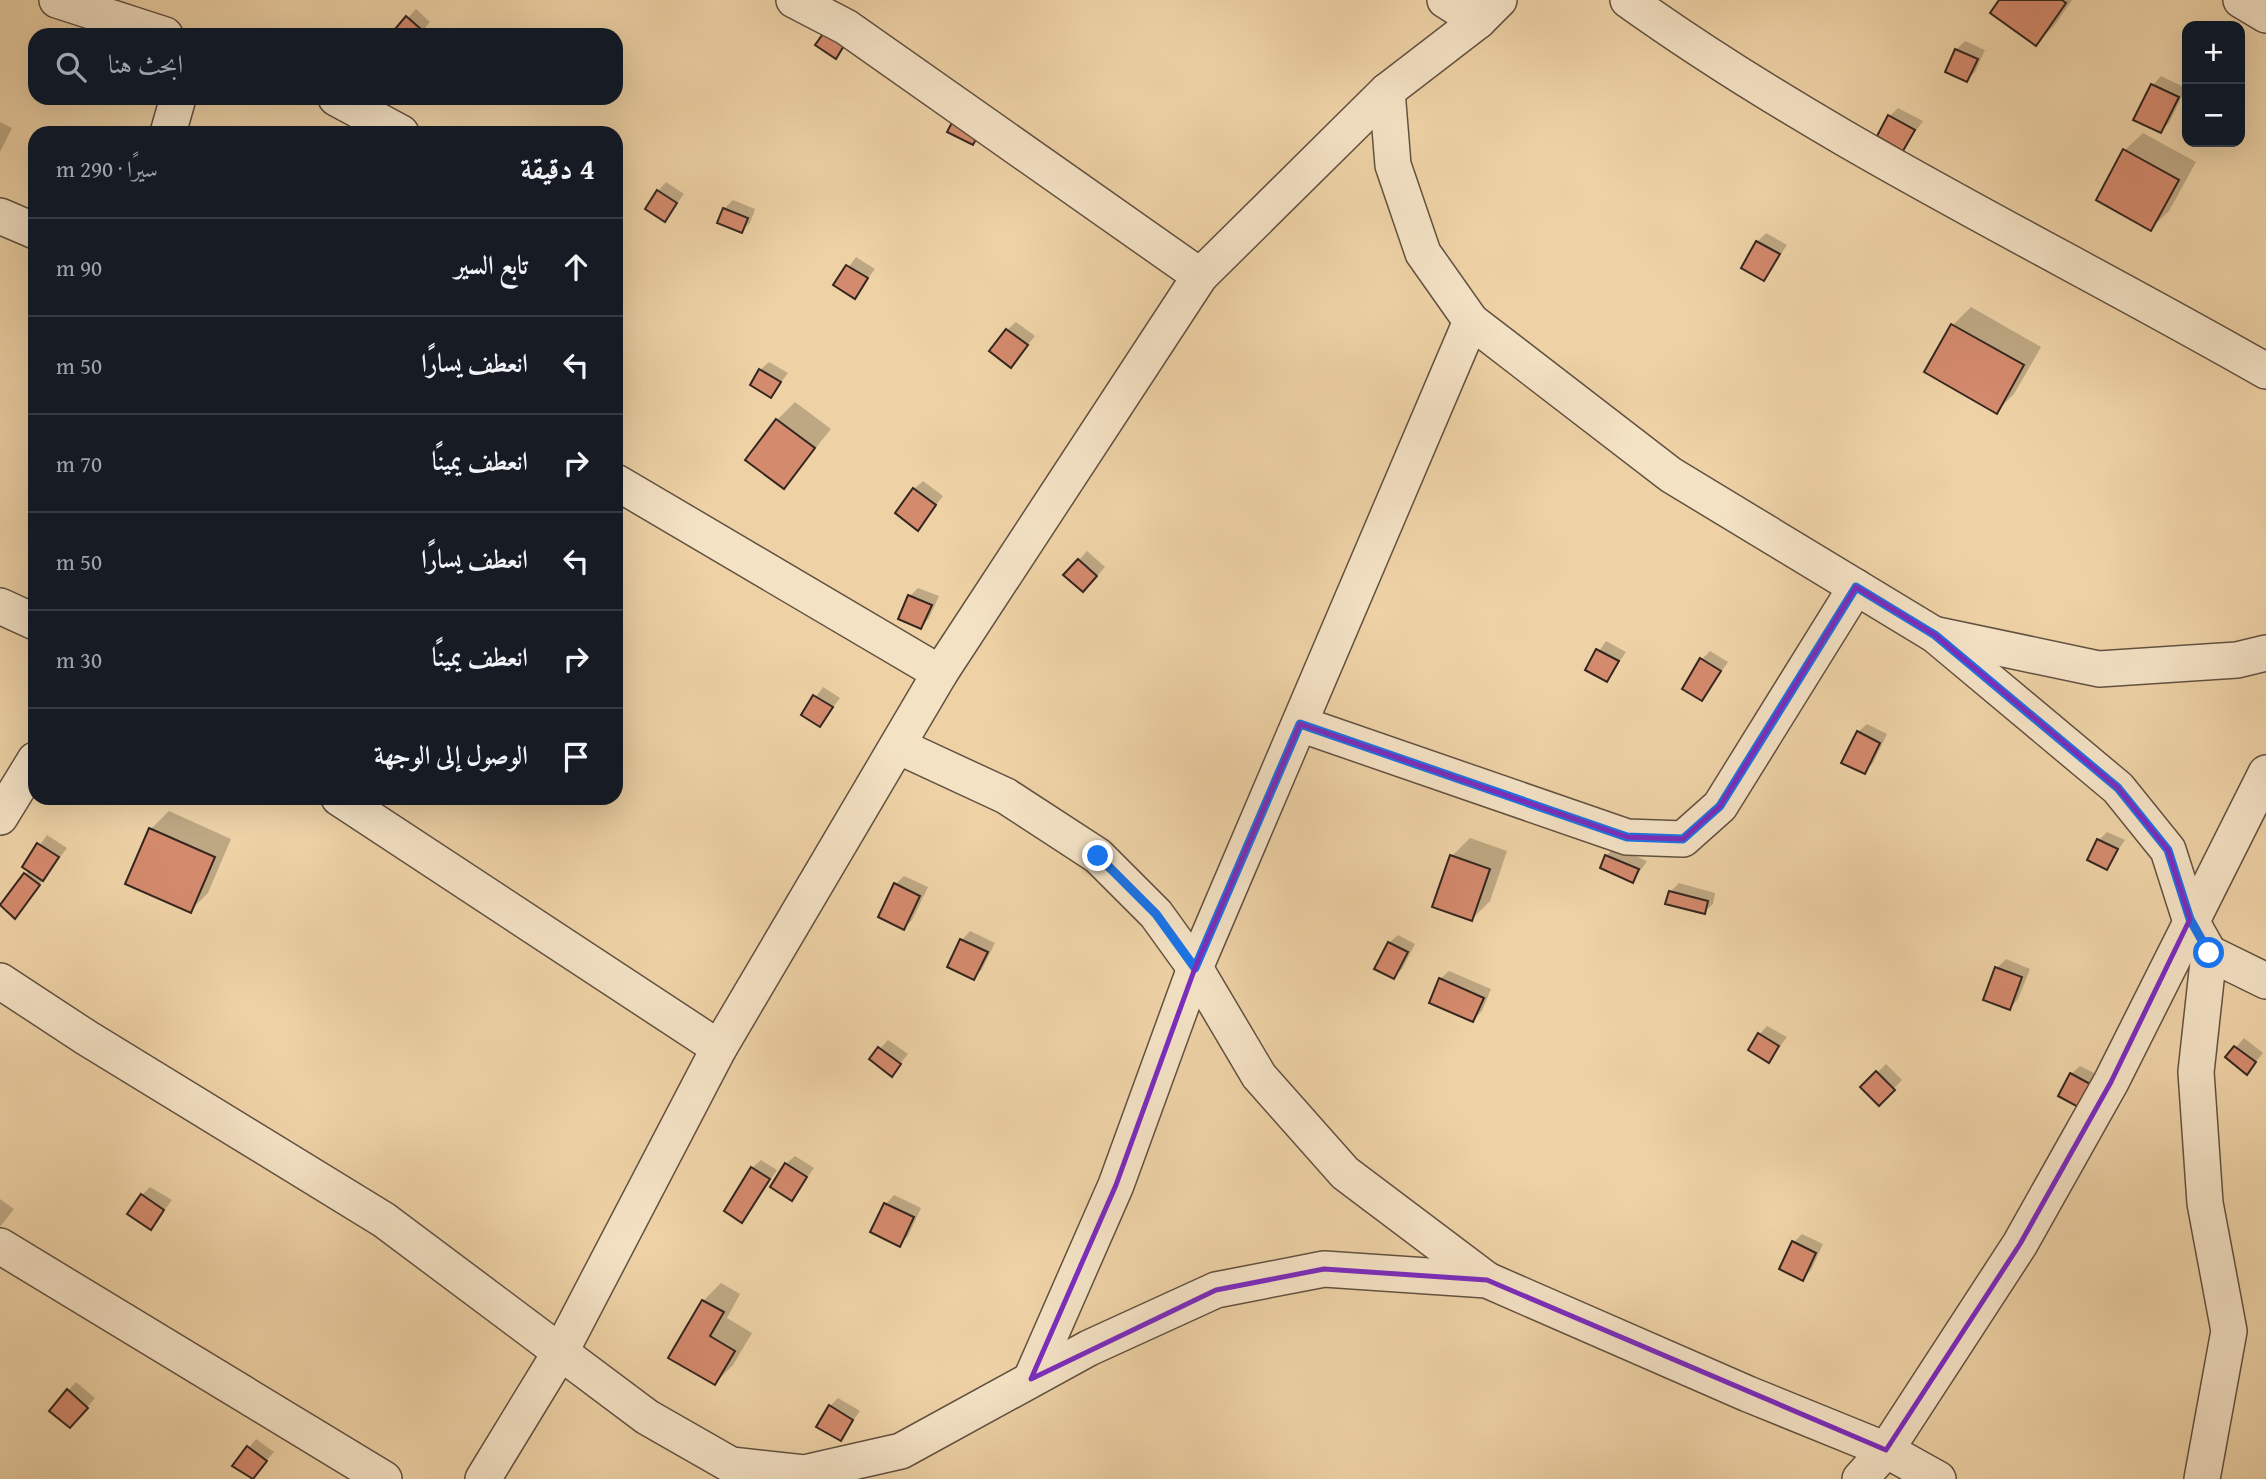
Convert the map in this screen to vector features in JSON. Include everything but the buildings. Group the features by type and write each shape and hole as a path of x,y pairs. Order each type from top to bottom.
{"street":[{"path":"57,0 143,28"},
{"path":"1445,0 1488,10"},
{"path":"1628,0 1706,56 1877,156 2266,371"},
{"path":"2241,0 2266,15"},
{"path":"797,1 846,27 1200,276"},
{"path":"482,1479 561,1351 719,1048 940,673 1200,276 1387,91 1488,10"},
{"path":"1387,91 1393,166 1423,253 1471,321 1671,475 1935,635 2118,788 2168,850 2190,919 2209,953 2266,981"},
{"path":"170,126 176,105"},
{"path":"348,105 388,126"},
{"path":"0,216 28,228"},
{"path":"1031,1380 1116,1185 1195,968 1471,321"},
{"path":"623,486 940,673"},
{"path":"1300,724 1627,837 1683,839 1720,806 1856,587"},
{"path":"0,606 28,619"},
{"path":"1935,635 2099,668 2237,660 2266,653"},
{"path":"898,746 1006,796 1098,856 1156,914 1195,968 1259,1076 1345,1173 1487,1280 1748,1394 1886,1450 1938,1479"},
{"path":"0,817 28,771"},
{"path":"1860,1479 1886,1450 2020,1244 2111,1082 2190,919 2266,773"},
{"path":"350,805 719,1048"},
{"path":"2202,1479 2229,1331 2205,1203 2196,1072 2209,953"},
{"path":"0,981 86,1038 384,1220 647,1417 743,1472 804,1473 901,1451 1089,1348 1216,1290 1324,1269 1487,1280"},
{"path":"0,1246 384,1479"}],"highlighted area":[{"path":"1856,587 1935,635 2118,788 2168,850 2190,919 2111,1082 2020,1244 1886,1450 1487,1280 1324,1269 1216,1290 1031,1379 1116,1185 1195,968 1300,724 1627,837 1683,839 1720,806"}],"route":[{"path":"1098,856 1156,914 1195,968 1300,724 1627,837 1683,839 1720,806 1856,587 1935,635 2118,788 2168,850 2190,919 2209,953"}]}
